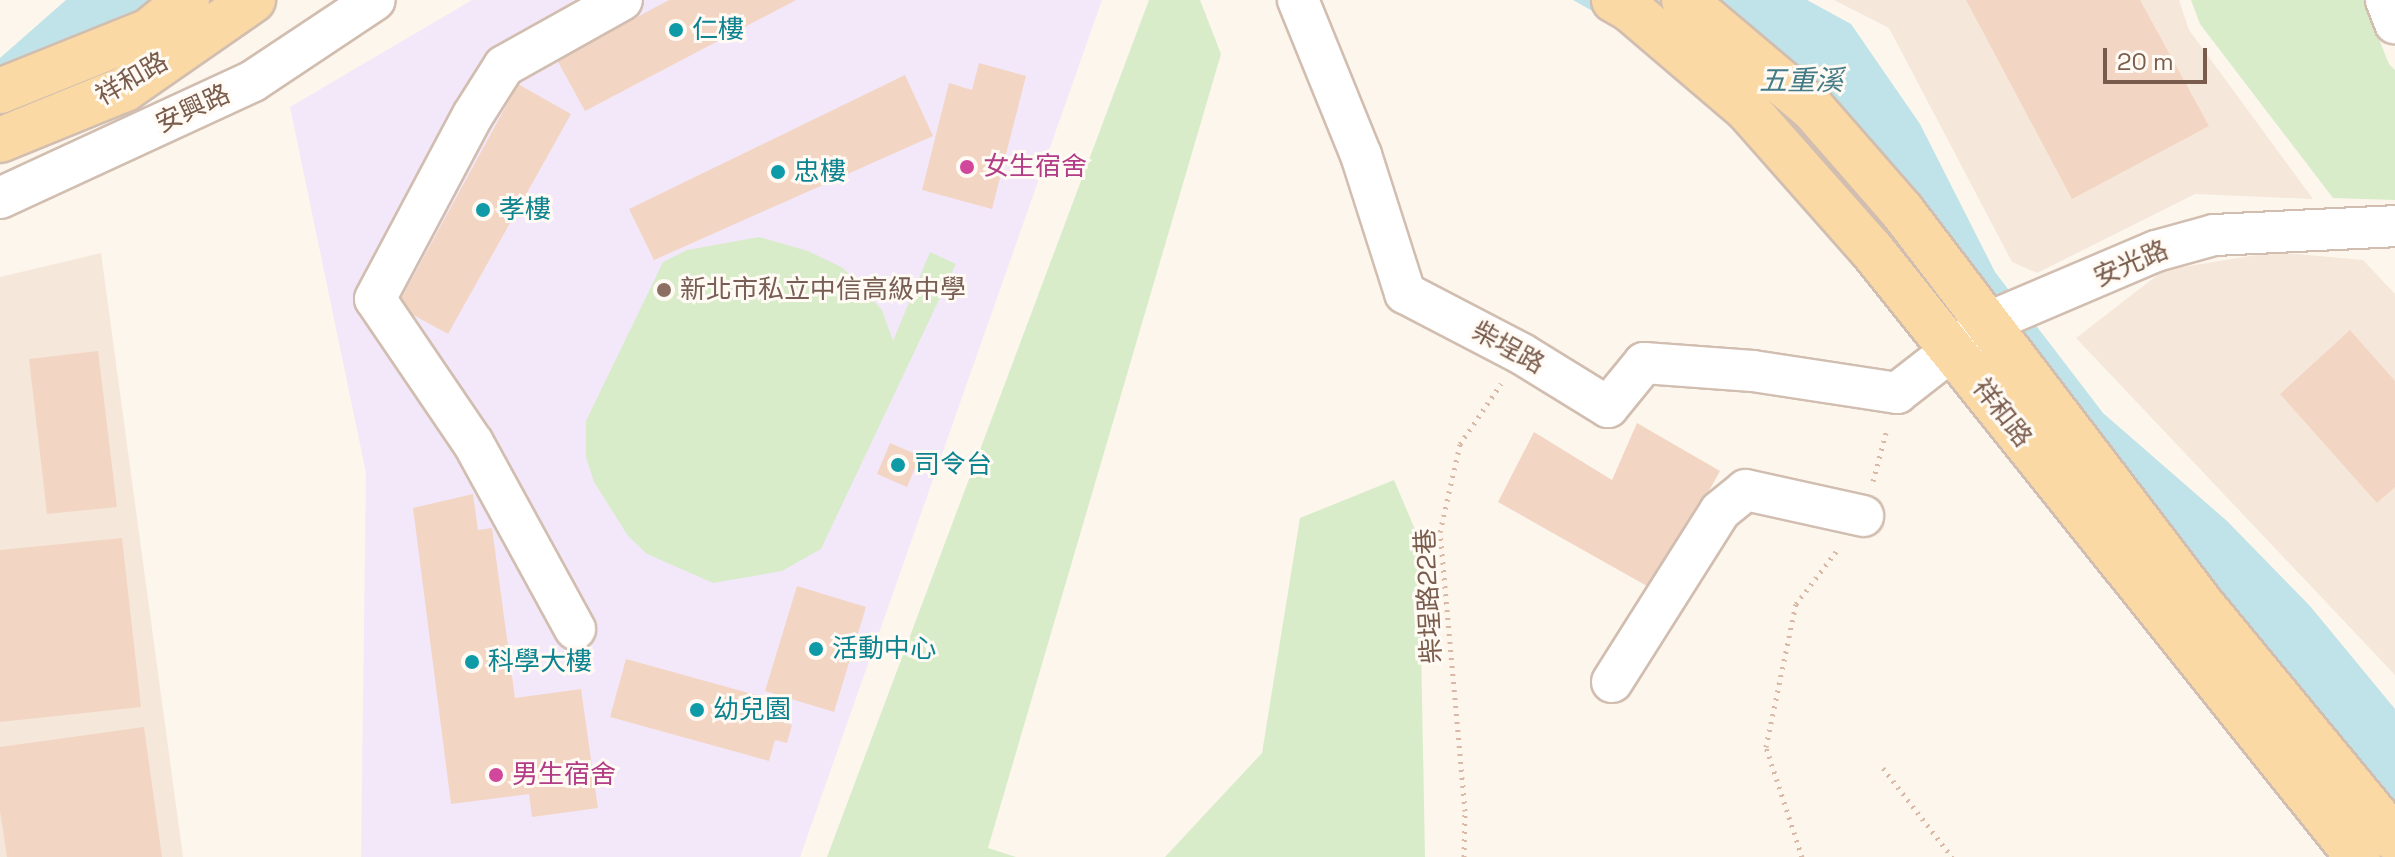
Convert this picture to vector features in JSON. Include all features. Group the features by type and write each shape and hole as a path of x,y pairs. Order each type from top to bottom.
{"main road":[{"name":"祥和路","path":"0,91 149,31 187,0"},
{"name":"祥和路","path":"0,140 125,89 253,0"},
{"name":"祥和路","path":"1614,0 1631,10 1747,109 1871,249 2358,857"},
{"name":"祥和路","path":"1684,0 1813,109 1902,211 2198,600 2395,839"},
{"path":"2291,774 2343,857"}],"street":[{"name":"安興路","path":"0,198 253,81 375,0"},
{"path":"575,629 473,443 375,299 473,115 504,66 622,0"},
{"name":"柴埕路","path":"1298,0 1361,155 1405,293 1522,354 1608,407 1644,363 1753,371 1897,393"},
{"path":"2386,0 2395,23"},
{"name":"安光路","path":"1897,393 1987,323 2053,298 2156,251 2214,235 2395,226"},
{"path":"1612,682 1720,511 1746,490 1863,516"}],"path":[{"name":"柴埕路22巷","path":"1464,857 1465,811 1440,532 1460,444 1522,354"},
{"path":"1802,857 1766,747 1796,604 1863,516 1897,393"},
{"path":"1883,768 1952,857"}],"shaded area":[{"name":"新北市私立中信高級中學","path":"472,0 1102,0 800,857 361,857 366,473 290,107"},
{"path":"1834,0 2179,0 2189,30 2313,199 2195,194 2037,273 2012,262 1889,28"},
{"path":"2275,252 2363,260 2395,294 2395,675 2076,338 2164,270"},
{"path":"101,253 183,857 0,857 0,277"}],"green space":[{"path":"1149,0 1200,0 1221,54 988,848 1016,857 827,857"},
{"path":"2191,0 2363,0 2389,64 2395,70 2395,200 2333,198 2200,24"},
{"path":"759,237 808,251 843,268 882,310 893,341 930,252 956,264 821,549 782,571 713,583 647,554 628,536 594,482 586,457 586,421 663,262 687,250"},
{"path":"1394,480 1419,539 1425,857 1165,857 1262,753 1300,518"}],"water":[{"path":"66,0 209,0 32,150 0,164 0,58"},
{"name":"五重溪","path":"1573,0 1807,0 1851,24 1920,124 1995,272 2103,413 2227,521 2310,606 2395,709 2395,857 2344,857 2231,709 1693,68"}],"building":[{"name":"仁樓","path":"669,0 796,0 585,111 557,60"},
{"path":"1966,0 2140,0 2209,126 2072,199"},
{"path":"979,63 1026,76 992,209 922,190 949,83 972,90"},
{"name":"忠樓","path":"905,75 933,136 654,260 629,209"},
{"name":"孝樓","path":"518,84 571,114 448,334 397,306"},
{"path":"2350,330 2395,381 2395,487 2377,503 2280,394"},
{"path":"98,351 117,507 47,514 29,359"},
{"path":"1637,423 1720,471 1654,590 1498,502 1534,432 1612,480"},
{"name":"司令台","path":"890,443 920,456 907,487 877,474"},
{"name":"科學大樓","path":"473,494 478,530 492,528 515,698 581,689 598,808 532,817 529,794 451,804 413,508"},
{"path":"122,538 141,707 0,722 0,550"},
{"name":"活動中心","path":"797,586 866,607 834,712 765,691"},
{"name":"幼兒園","path":"626,659 785,703 779,721 792,725 787,743 775,740 769,761 610,717"},
{"path":"144,727 162,857 7,857 0,811 0,747"}],"place":[{"name":"仁樓","path":"676,30"},
{"name":"女生宿舍","path":"967,167"},
{"name":"忠樓","path":"778,172"},
{"name":"孝樓","path":"483,210"},
{"name":"新北市私立中信高級中學","path":"664,290"},
{"name":"司令台","path":"898,465"},
{"name":"活動中心","path":"816,649"},
{"name":"科學大樓","path":"472,662"},
{"name":"幼兒園","path":"697,710"},
{"name":"男生宿舍","path":"496,775"}]}
